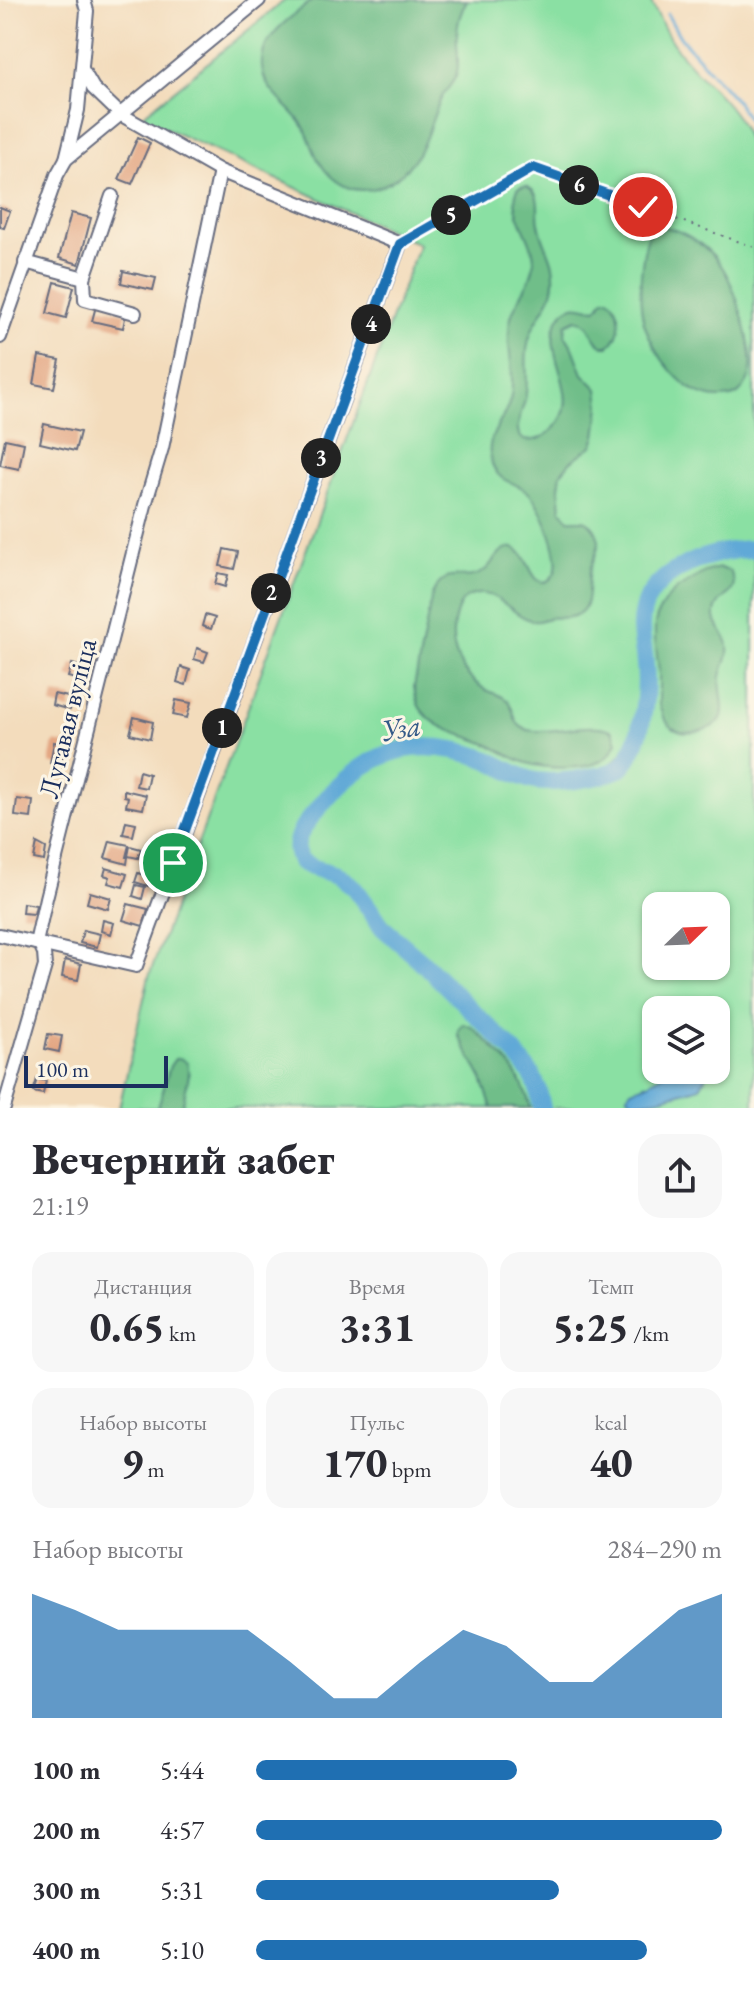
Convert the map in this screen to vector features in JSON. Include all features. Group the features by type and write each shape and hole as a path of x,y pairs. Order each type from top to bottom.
{"street":[{"path":"0,337 57,175 66,159 78,110 87,11 84,0"},
{"path":"66,159 259,0"},
{"path":"0,935 136,966 400,244 220,171 120,114 93,88 82,69"},
{"name":"Лугавая вуліца","path":"4,1108 45,966 44,953 38,944 46,898 162,448 220,171"},
{"path":"112,196 84,278 85,299 135,313"},
{"path":"25,262 84,278"}],"path":[{"path":"400,244 533,168 754,247"}],"green space":[{"path":"285,0 650,0 673,43 735,114 750,145 754,165 754,543 724,544 697,553 654,585 644,598 635,627 640,668 638,711 630,740 623,752 601,769 575,776 546,778 529,775 486,754 458,746 417,742 399,744 381,750 347,771 307,812 290,844 294,863 344,886 379,930 432,978 521,1069 537,1108 119,1108 149,976 419,244 141,117"},
{"path":"313,0 467,0 458,26 455,79 439,104 418,154 396,178 384,185 357,190 331,177 317,158 302,124 275,95 265,79 262,59 269,41 282,25"},
{"path":"526,186 537,197 538,217 553,265 554,282 551,296 528,341 525,400 518,426 519,435 524,440 535,440 545,435 562,417 566,403 565,389 554,346 554,332 561,314 576,306 597,309 604,299 609,298 619,315 619,329 609,346 599,343 588,326 576,319 566,324 565,335 583,374 598,389 600,406 592,446 561,473 561,509 569,520 589,523 599,545 590,571 587,603 579,614 534,621 518,614 495,597 478,594 465,599 458,608 453,633 456,653 464,670 486,690 508,701 523,728 538,731 595,727 613,731 617,742 606,757 594,764 575,767 527,763 447,729 423,712 414,687 432,594 444,579 469,577 484,571 506,548 520,552 534,576 542,582 555,572 553,543 539,508 524,489 499,476 490,454 493,436 511,396 511,317 533,269 533,252 515,204 519,187"},
{"path":"661,226 688,236 705,248 719,262 729,279 743,319 751,360 749,379 735,395 718,398 693,390 662,360 648,335 641,302 642,265 649,232"},
{"path":"754,556 754,1108 550,1108 537,1073 515,1042 397,932 348,874 310,860 303,849 305,837 343,790 368,769 389,759 418,754 460,757 540,786 562,786 610,778 620,772 632,762 639,750 649,716 651,679 647,626 653,605 672,582 714,561"},
{"path":"719,568 730,571 734,586 720,601 715,612 728,650 721,676 722,716 712,727 682,732 667,722 659,705 655,624 666,600 677,589 705,572"},
{"path":"463,1024 472,1027 508,1063 521,1082 531,1108 492,1108 482,1079 458,1035"},
{"path":"180,1058 187,1063 189,1075 182,1108 158,1108 170,1066"}],"water":[{"path":"646,1084 702,1084 658,1099 636,1102 628,1097 631,1090"}],"building":[{"path":"138,137 150,143 132,184 119,179"},
{"path":"0,207 10,211 4,228 0,227"},
{"path":"71,213 91,218 79,264 59,258"},
{"path":"123,271 156,278 153,290 121,283"},
{"path":"55,282 74,287 66,318 47,313"},
{"path":"96,306 126,313 123,328 92,321"},
{"path":"39,356 60,360 54,388 34,384"},
{"path":"44,424 80,432 75,451 40,443"},
{"path":"5,439 24,443 19,469 0,465"},
{"path":"224,549 238,552 234,569 220,566"},
{"path":"218,573 228,575 225,587 215,584"},
{"path":"205,615 215,618 211,629 202,626"},
{"path":"197,648 208,652 204,662 194,659"},
{"path":"72,664 82,667 80,680 68,677"},
{"path":"181,667 190,670 186,685 177,682"},
{"path":"54,694 73,698 70,710 52,705"},
{"path":"176,700 191,703 187,718 173,715"},
{"path":"134,717 153,722 150,739 130,734"},
{"path":"54,742 65,744 61,766 50,763"},
{"path":"139,771 149,774 146,788 136,786"},
{"path":"124,790 146,795 143,809 126,806 128,797 124,796"},
{"path":"17,799 33,801 31,818 15,816"},
{"path":"126,821 136,823 133,836 123,834"},
{"path":"110,841 129,845 127,864 105,858"},
{"path":"37,843 46,848 44,861 34,859"},
{"path":"130,846 141,849 138,858 128,856"},
{"path":"106,868 127,874 123,887 108,883 110,877 104,875"},
{"path":"138,873 150,877 148,886 135,882"},
{"path":"136,885 145,887 142,899 133,896"},
{"path":"90,892 111,898 108,909 87,903"},
{"path":"23,903 36,905 34,914 22,913"},
{"path":"128,904 148,909 143,926 123,920"},
{"path":"103,920 114,923 111,934 101,931"},
{"path":"83,930 100,934 97,947 80,943"},
{"path":"65,960 81,964 78,980 62,977"},
{"path":"48,1034 62,1036 59,1052 45,1049"},
{"path":"37,1079 46,1081 43,1094 33,1092"}],"waterway":[{"path":"667,14 680,37 737,102 754,129"},
{"name":"Уза","path":"542,1108 532,1075 514,1052 383,928 354,887 337,875 300,861 296,847 299,835 333,791 352,775 371,762 412,748 435,747 459,751 536,781 578,779 603,775 620,768 634,748 642,719 646,675 641,624 650,595 673,572 689,564 722,553 754,549"}],"route":[{"path":"173,863 400,244 533,168 643,207"}]}
